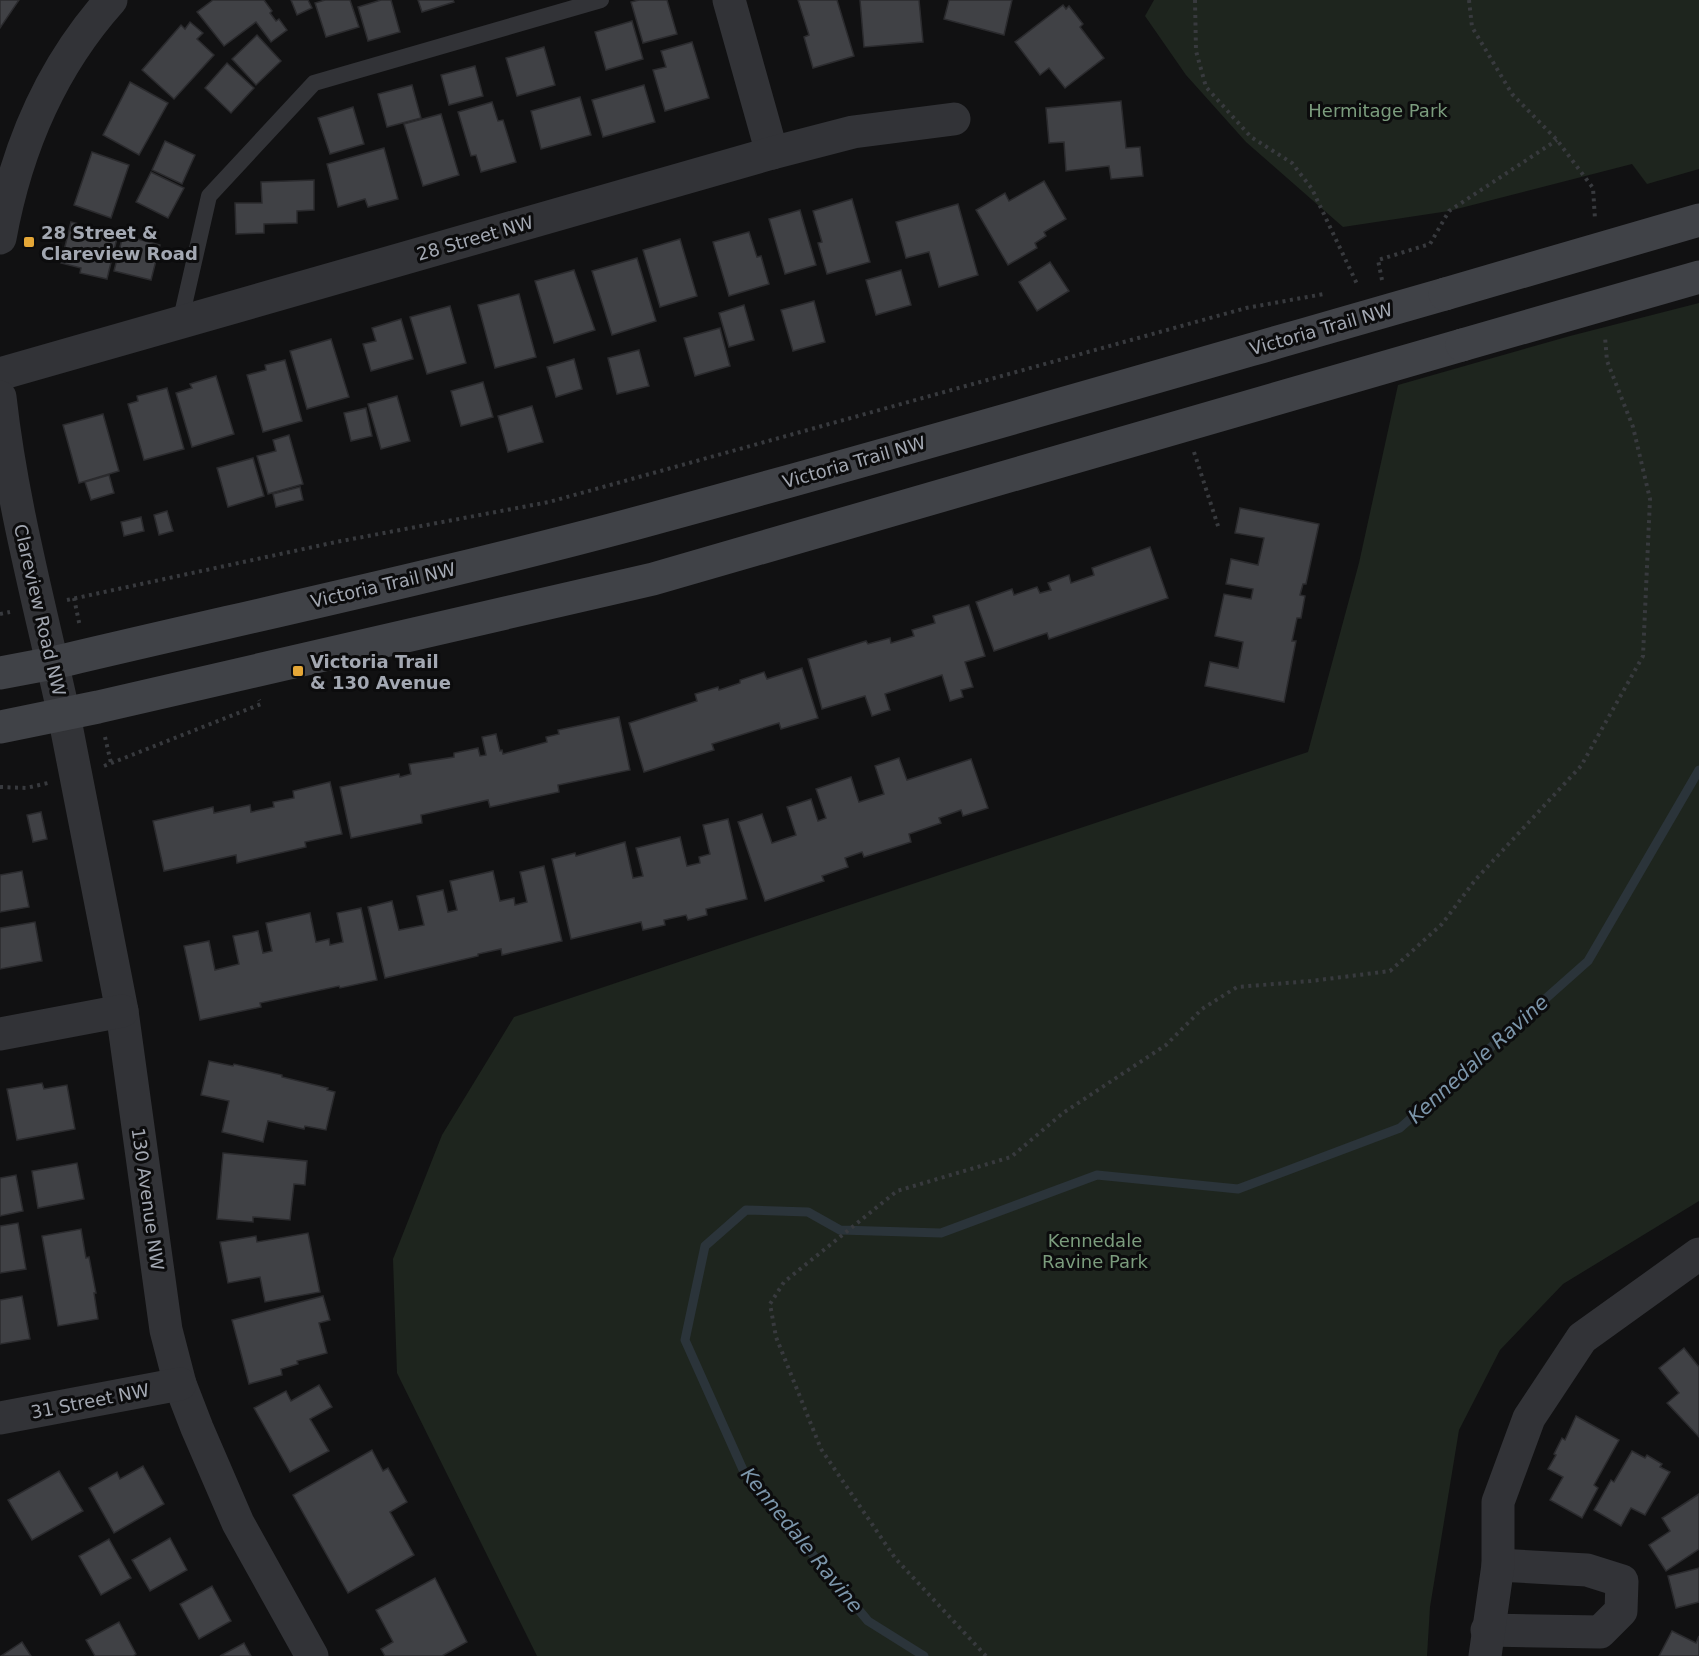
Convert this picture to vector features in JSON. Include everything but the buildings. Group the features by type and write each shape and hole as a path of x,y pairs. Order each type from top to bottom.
{"main road":[{"name":"Victoria Trail NW","path":"0,673 53,663 435,573 633,523 887,453 1699,220"},
{"path":"0,727 64,715 653,579 1699,277"}],"street":[{"path":"0,238 15,173 33,123 52,84 74,48 111,0"},
{"path":"729,0 772,153"},
{"name":"28 Street NW","path":"0,374 772,153 854,132 954,119"},
{"name":"Clareview Road NW","path":"0,398 16,499 64,715"},
{"name":"130 Avenue NW","path":"64,715 122,1011 166,1330 180,1384 238,1523 312,1656"},
{"path":"0,1034 122,1011"},
{"path":"1498,1565 1587,1570 1622,1581 1621,1611 1600,1632 1486,1643 1498,1565 1498,1502 1529,1418 1582,1338 1699,1254"},
{"name":"31 Street NW","path":"0,1418 180,1384"}],"lane":[{"path":"180,322 209,196 314,83 601,0"}],"path":[{"path":"1195,0 1196,51 1206,87 1251,137 1292,163 1312,189 1359,287 1348,289"},
{"path":"1469,0 1472,27 1512,94 1557,141 1593,188 1596,223"},
{"path":"1382,281 1378,260 1430,244 1449,211 1557,141"},
{"path":"0,614 336,542 549,502 1246,308 1325,293"},
{"path":"986,1656 895,1558 821,1449 776,1337 770,1304 784,1282 897,1191 1011,1157 1063,1113 1166,1045 1202,1009 1237,987 1390,971 1442,924 1476,879 1581,766 1643,656 1650,499 1633,427 1607,360 1604,326"},
{"path":"1186,426 1219,529"},
{"path":"0,787 26,788 76,776 261,704 258,696"}],"green space":[{"name":"Hermitage Park","path":"1154,0 1699,0 1699,169 1647,184 1632,164 1449,211 1343,227 1246,142 1186,75 1145,16"},
{"name":"Kennedale Ravine Park","path":"1699,303 1699,1201 1563,1284 1500,1350 1459,1430 1430,1607 1427,1656 537,1656 397,1373 393,1259 442,1135 514,1017 1308,752 1359,563 1398,385 1570,336"}],"waterway":[{"name":"Kennedale Ravine","path":"924,1656 868,1621 744,1472 685,1340 705,1246 746,1210 808,1212 840,1230 941,1233 1097,1175 1238,1189 1400,1128 1588,961 1699,770"}],"place":[{"name":"28 Street & Clareview Road","path":"29,242"},
{"name":"Victoria Trail & 130 Avenue","path":"298,671"}]}
